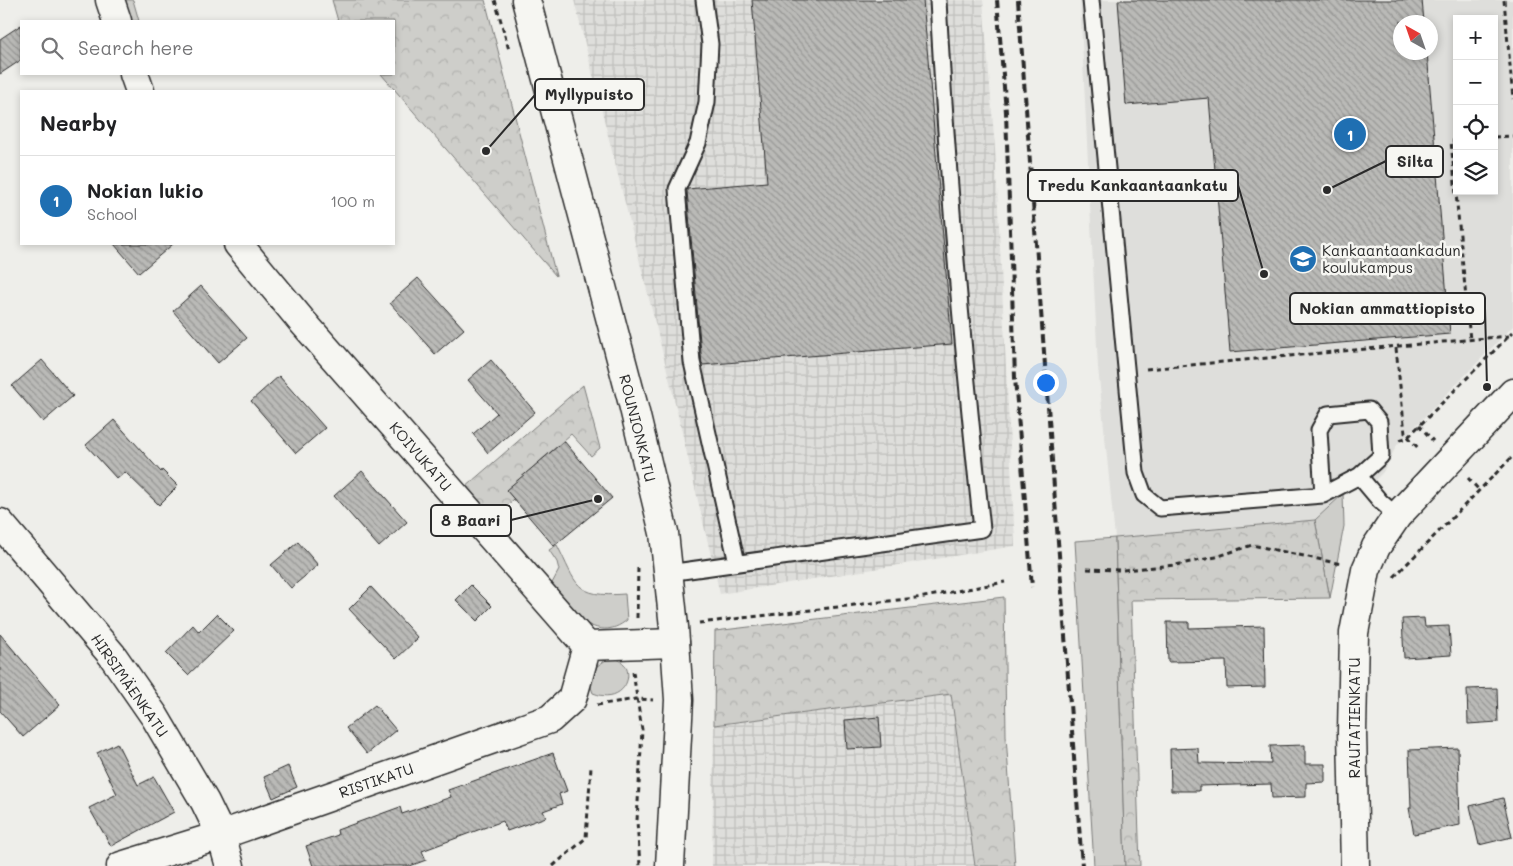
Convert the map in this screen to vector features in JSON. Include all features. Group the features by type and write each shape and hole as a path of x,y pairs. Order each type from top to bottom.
{"street":[{"path":"110,0 117,20"},
{"name":"ROUNIONKATU","path":"526,0 633,404 664,534 678,700 670,866"},
{"path":"134,75 140,90"},
{"name":"KOIVUKATU","path":"239,245 301,320 587,646"},
{"name":"RAUTATIENKATU","path":"1355,866 1352,732 1354,633 1366,570 1376,547 1397,516 1513,393"},
{"name":"HIRSIMÄENKATU","path":"0,523 112,656 155,718 221,835 230,866"},
{"path":"587,646 635,644 674,635"},
{"name":"RISTIKATU","path":"121,866 221,835 550,719 572,699 587,646"}],"lane":[{"path":"704,0 710,44 707,102 698,143 677,189 692,362 737,562"},
{"path":"668,573 982,529 962,346 952,229 938,0"},
{"path":"1091,0 1128,371 1136,473 1144,495 1160,508 1323,495 1359,476 1381,456 1378,422 1369,410 1328,414 1319,430 1323,495"},
{"path":"1359,476 1380,501 1397,516"}],"path":[{"path":"495,0 510,57"},
{"path":"1504,0 1513,99"},
{"path":"1498,137 1513,136"},
{"path":"1453,141 1451,141 1470,340"},
{"path":"1380,446 1408,437 1513,332"},
{"path":"1128,371 1396,348 1509,336"},
{"path":"1396,348 1405,434 1420,449"},
{"path":"1419,426 1431,438"},
{"path":"1390,584 1394,577 1513,456"},
{"path":"1087,569 1123,570 1175,565 1216,557 1252,545 1296,553 1366,570"},
{"path":"638,566 632,671 642,730 637,821 640,866"},
{"path":"674,635 924,597 1005,582"},
{"path":"596,706 636,699"},
{"path":"553,866 586,838 591,767"}],"shaded area":[{"path":"574,0 983,0 995,149 1015,546 720,594 673,394"},
{"name":"Kankaantaankadun koulukampus","path":"1080,0 1513,0 1513,326 1397,445 1383,472 1372,483 1343,494 1315,520 1115,538 1098,367"},
{"path":"951,694 975,866 712,866 714,725"}],"green space":[{"path":"121,0 133,0 139,20 128,20"},
{"path":"332,0 485,0 556,276 382,75 395,75 395,20 338,20"},
{"path":"583,385 600,448 591,456 571,434 507,490 514,499 491,520 464,488"},
{"path":"1343,494 1344,526 1330,598 1315,520"},
{"path":"1315,520 1330,598 1131,600 1140,866 1125,866 1115,538"},
{"path":"1115,538 1125,866 1094,866 1075,541"},
{"path":"557,545 579,586 586,591 596,594 625,594 627,620 616,627 605,629 594,627 574,614 549,589 559,570 557,562 549,550"},
{"path":"1004,597 1006,736 1015,866 975,866 951,694 714,725 715,631"},
{"path":"609,658 619,660 625,666 628,673 627,681 623,689 616,694 606,696 593,693 589,681 597,666"}],"building":[{"path":"752,0 923,0 952,344 702,365 687,189 767,182"},
{"path":"1118,0 1422,0 1423,15 1393,15 1393,60 1428,60 1450,334 1230,352 1209,98 1126,105"},
{"path":"20,26 20,61 0,74 0,39"},
{"path":"115,245 172,245 139,273"},
{"path":"418,278 464,329 435,354 390,303"},
{"path":"201,286 247,338 218,363 173,311"},
{"path":"42,360 73,396 43,422 12,386"},
{"path":"491,360 535,412 488,453 473,434 497,413 468,380"},
{"path":"279,376 325,428 296,453 251,401"},
{"path":"114,420 161,472 162,470 178,486 159,505 125,472 117,479 86,445"},
{"path":"564,441 612,498 554,546 506,490"},
{"path":"362,471 407,522 379,547 334,496"},
{"path":"298,542 318,565 291,588 271,565"},
{"path":"471,585 492,606 477,621 456,600"},
{"path":"371,587 418,638 396,659 349,609"},
{"path":"217,614 234,631 188,675 166,653 193,625 199,632"},
{"path":"1424,618 1425,627 1449,626 1451,655 1404,658 1402,619"},
{"path":"1167,622 1189,622 1189,628 1264,626 1265,687 1227,688 1226,661 1168,662"},
{"path":"0,634 60,705 23,737 0,711"},
{"path":"1497,688 1498,722 1468,724 1467,689"},
{"path":"375,705 396,730 367,754 346,728"},
{"path":"879,717 881,747 847,749 845,720"},
{"path":"117,743 138,785 154,777 174,812 111,846 89,808 117,794 97,753"},
{"path":"1305,745 1305,764 1325,764 1325,782 1306,783 1306,797 1272,798 1271,784 1199,786 1199,791 1171,791 1170,749 1198,748 1199,763 1271,764 1270,746"},
{"path":"1458,748 1460,825 1414,834 1409,808 1411,808 1409,750"},
{"path":"553,753 567,791 559,794 562,804 543,811 546,817 507,831 503,821 478,830 422,851 426,860 410,866 313,866 306,846 338,835 337,830 400,807 402,814 451,797 448,790"},
{"path":"288,766 297,787 273,798 264,777"},
{"path":"1503,798 1512,837 1479,845 1470,806"}],"railway":[{"path":"997,0 1006,112 1015,378 1032,587"},
{"path":"1018,0 1082,866"}],"place":[{"name":"Nokian lukio","path":"1350,134"},
{"name":"Myllypuisto","path":"486,151"},
{"name":"Silta","path":"1327,190"},
{"name":"Kankaantaankadun koulukampus","path":"1303,259"},
{"name":"Tredu Kankaantaankatu","path":"1264,274"},
{"name":"Nokian ammattiopisto","path":"1487,387"},
{"name":"8 Baari","path":"598,499"}]}
